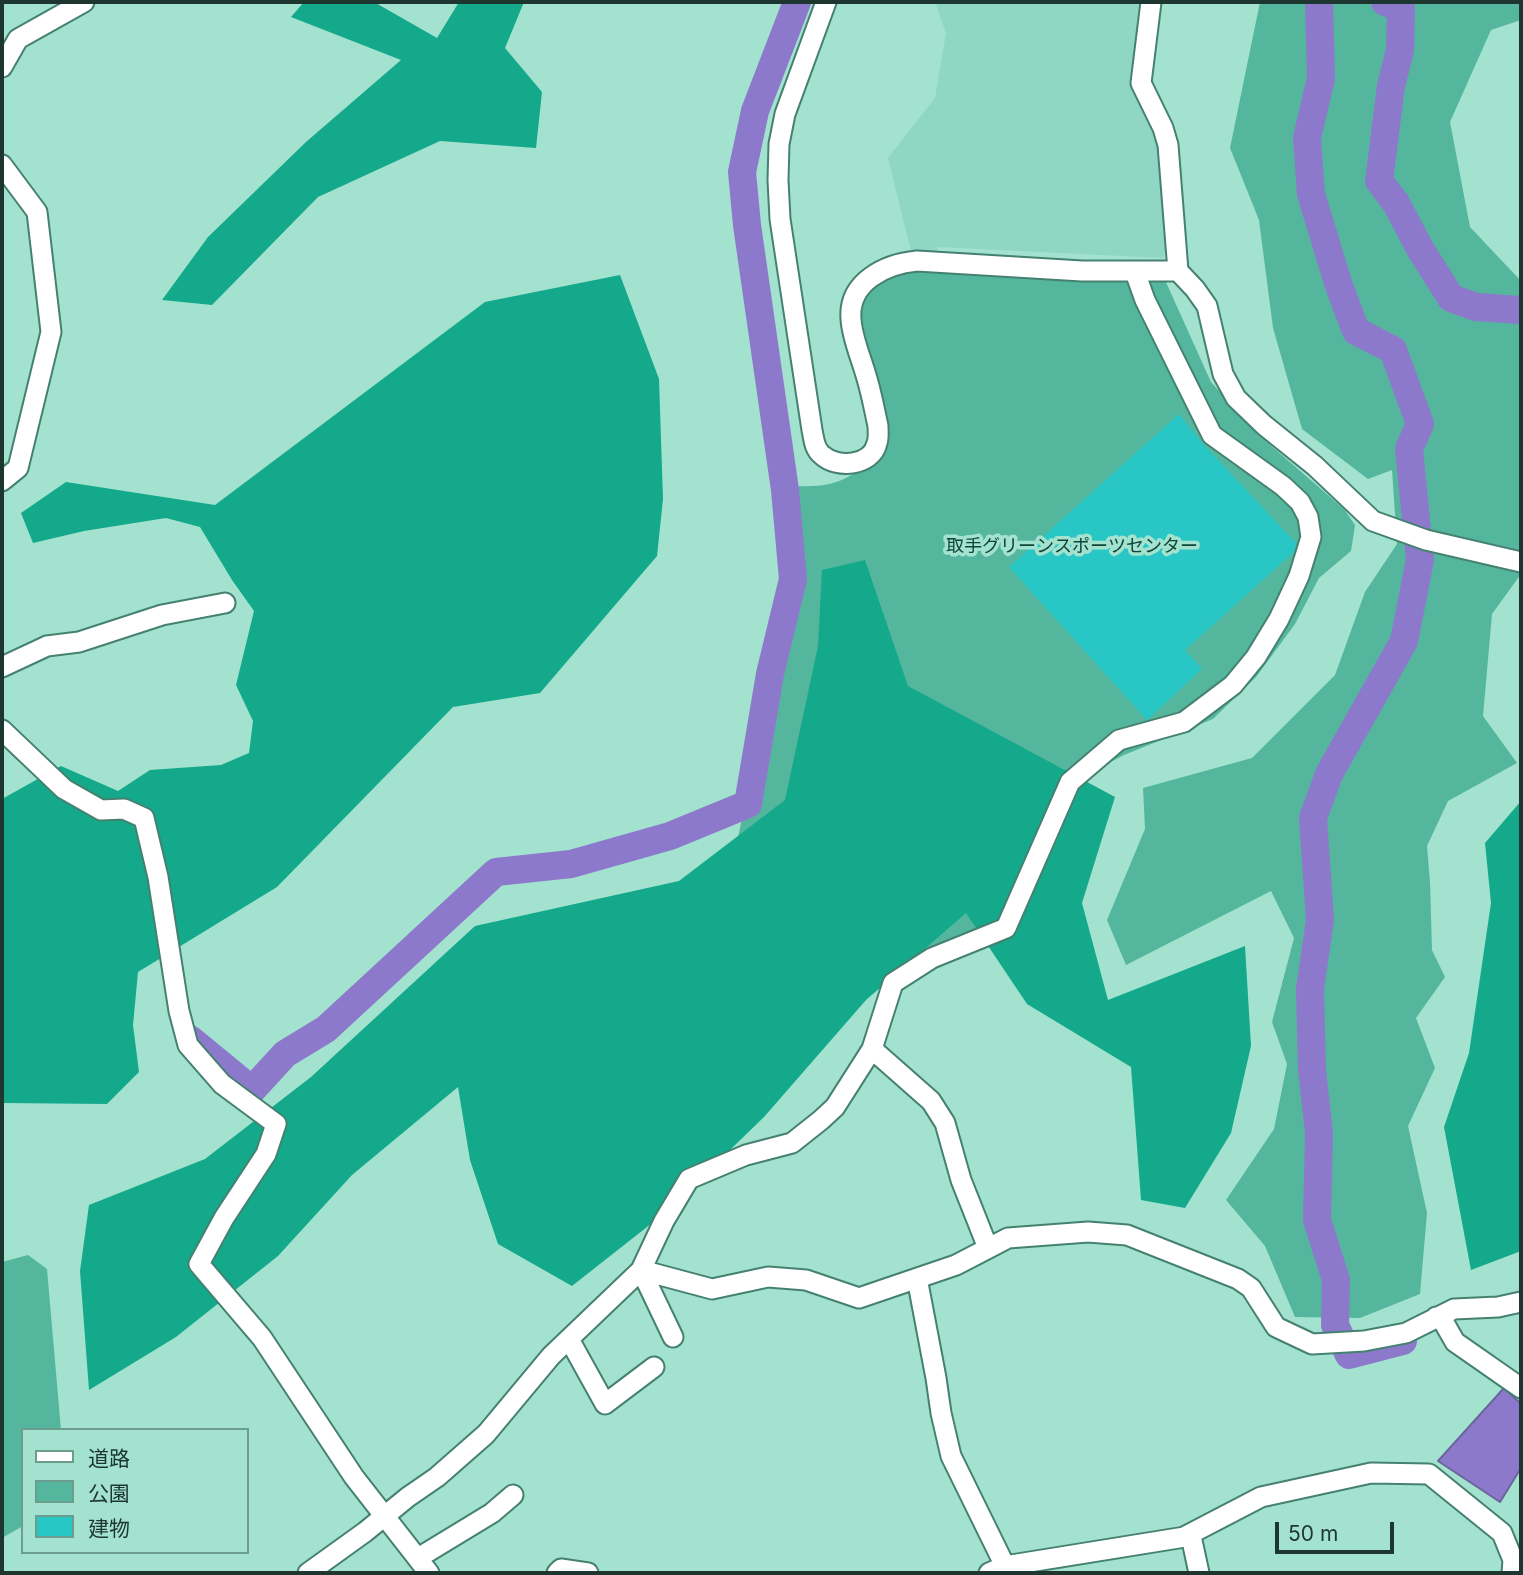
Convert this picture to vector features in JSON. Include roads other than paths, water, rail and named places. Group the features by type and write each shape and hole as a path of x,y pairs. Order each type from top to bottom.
{"street":[{"path":"2,67 19,39 84,2"},
{"path":"826,2 785,114 779,144 778,180 780,219 812,430 815,448 823,457 839,464 853,464 872,452 877,444 878,426 850,316 855,297 867,280 882,269 898,262 917,261 1135,272 1178,271"},
{"path":"1151,2 1141,83 1163,128 1168,145 1178,271 1207,306 1223,374 1236,398 1264,425 1315,466 1373,521 1426,540 1521,562"},
{"path":"2,165 37,212 51,332 18,468 2,481"},
{"path":"308,1573 437,1477 486,1434 551,1356 641,1270 664,1221 690,1179 746,1155 792,1143 811,1130 835,1107 872,1049 893,983 932,958 1006,928 1070,782 1119,740 1184,722 1233,684 1256,657 1299,576 1311,537 1308,517 1300,502 1283,486 1212,435 1145,300 1135,272"},
{"path":"2,667 47,646 79,642 162,615 225,603"},
{"path":"2,730 65,789 101,810 124,809 144,818 158,877 179,1011 188,1045 222,1084 276,1125 266,1154 224,1218 199,1264 262,1338 354,1477 424,1566 513,1495"},
{"path":"872,1049 932,1101 945,1123 961,1180 988,1248"},
{"path":"641,1270 712,1289 768,1277 806,1280 859,1297 956,1265 1008,1238 1088,1232 1127,1235 1238,1279 1251,1288 1276,1327 1312,1344 1364,1341 1406,1333 1454,1309 1498,1307 1521,1302"},
{"path":"641,1270 673,1337"},
{"path":"917,1278 951,1456 997,1569 1186,1536 1261,1497 1371,1473 1429,1474 1502,1534 1513,1560 1512,1573"},
{"path":"1436,1317 1443,1321 1455,1342 1521,1388"},
{"path":"569,1339 604,1404 654,1367"},
{"path":"1186,1536 1191,1536 1199,1573"},
{"path":"557,1573 561,1569 588,1573"}],"waterway":[{"path":"190,1039 252,1090 285,1054 326,1029 496,872 571,864 670,836 748,804 770,674 793,579 785,490 747,225 742,172 755,111 797,2"},
{"path":"1319,2 1321,78 1307,138 1311,194 1338,283 1356,331 1393,350 1420,424 1409,449 1420,560 1404,641 1329,774 1313,818 1320,920 1310,989 1312,1070 1319,1133 1317,1220 1336,1280 1335,1325 1349,1355 1403,1341"},
{"path":"1385,2 1401,8 1400,50 1391,86 1379,181 1396,203 1419,247 1451,298 1476,307 1521,310"}],"park label":[{"name":"取手グリーンスポーツセンター","path":"1072,547"}]}
